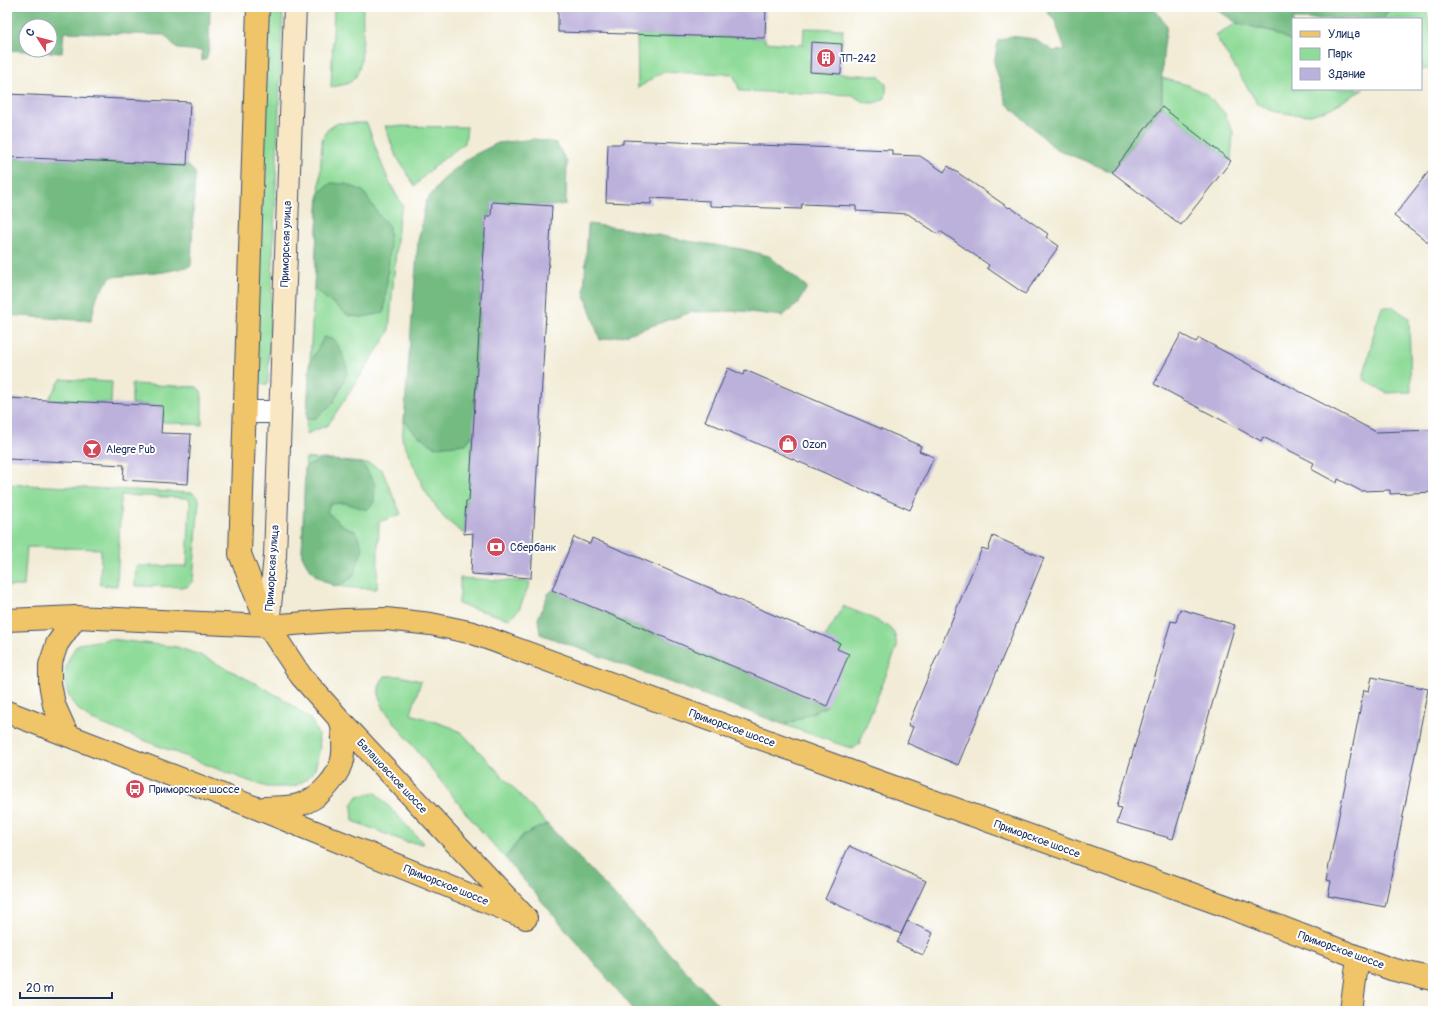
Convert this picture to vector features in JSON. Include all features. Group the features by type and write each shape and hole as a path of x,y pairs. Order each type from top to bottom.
{"main road":[{"name":"Приморская улица","path":"258,7 240,554 268,626"},
{"name":"Приморская улица","path":"268,626 275,556 295,7"},
{"name":"Приморское шоссе","path":"7,620 76,617 268,626 344,620 386,619 431,624 473,633 870,779 1234,909 1391,969 1433,979"},
{"path":"67,734 54,705 50,683 50,665 57,644 76,617"},
{"name":"Балашовское шоссе","path":"268,626 301,676 342,722 526,918"},
{"name":"Приморское шоссе","path":"7,712 259,808 526,918"},
{"path":"259,808 298,806 314,798 328,786 337,771 343,754 342,722"},
{"path":"1350,1011 1358,957"}],"street":[{"path":"245,412 280,412"}],"green space":[{"path":"7,7 210,7 209,46 207,58 202,61 202,51 178,49 164,35 64,32 62,53 58,53 58,18 18,18 18,51 7,50"},
{"path":"269,7 283,7 268,384 253,384"},
{"path":"334,7 363,7 362,46 359,67 352,81 331,87"},
{"path":"1049,7 1153,7 1167,26 1162,66 1162,107 1112,172 1056,149 1007,104 994,63 998,41 1011,36 1034,39 1053,51 1065,50 1055,21 1047,12"},
{"path":"1213,7 1390,7 1384,18 1292,18 1292,41 1275,32 1237,23"},
{"path":"1390,7 1426,7 1433,43 1433,68 1422,70 1422,18 1384,18"},
{"path":"1237,23 1275,32 1292,41 1292,90 1362,90 1331,108 1311,115 1272,111 1257,103 1215,35"},
{"path":"804,28 843,29 842,44 812,43 810,72 878,76 886,85 885,98 881,101 869,103 853,95 740,91 733,74 662,72 638,88 637,34 765,38 765,42 803,45"},
{"path":"1162,78 1188,85 1206,94 1224,112 1233,132 1231,161 1162,107"},
{"path":"338,123 367,123 378,156 403,206 399,216 389,332 328,425 306,434 322,141 328,130"},
{"path":"385,126 467,127 465,143 433,168 415,186 395,154"},
{"path":"535,139 556,143 567,162 566,204 552,206 492,202 491,216 486,216 483,262 487,288 481,288 474,408 479,409 478,434 473,434 466,444 435,447 416,434 404,420 418,241 426,201 446,176 470,157 498,143"},
{"path":"7,157 187,165 195,172 191,266 164,272 111,277 97,296 91,321 7,315"},
{"path":"331,183 346,184 363,191 379,215 389,226 390,247 384,313 363,317 349,316 314,289 319,193"},
{"path":"588,224 742,249 769,256 807,287 798,304 782,316 742,311 692,312 625,335 600,340 584,292"},
{"path":"1382,307 1393,307 1409,318 1411,392 1387,393 1363,379 1376,325"},
{"path":"324,337 335,340 343,355 348,372 333,403 316,418 307,419 310,363"},
{"path":"61,379 112,382 111,403 48,400"},
{"path":"132,384 197,387 201,391 202,397 202,425 162,422 163,406 132,404"},
{"path":"404,420 416,434 473,434 470,483 474,502 466,501 464,534 444,518 425,491 402,439"},
{"path":"306,458 370,464 382,470 401,514 379,522 377,589 333,585 324,581 308,567 302,555"},
{"path":"323,459 361,463 375,484 374,502 367,510 345,503 330,504 327,512 342,525 355,531 363,548 353,577 337,587 312,572 302,555 305,467"},
{"path":"7,484 193,493 199,500 193,581 187,587 135,586 136,566 187,566 190,501 188,498 121,495 117,586 100,585 101,549 27,547 24,586 7,586"},
{"path":"460,578 530,582 519,610 509,619 458,604 460,596"},
{"path":"552,590 827,706 785,725 540,634 538,619 548,594"},
{"path":"843,606 890,628 895,635 897,647 859,744 853,749 785,725 827,706 839,644 825,637"},
{"path":"110,639 177,647 200,655 285,700 311,720 318,734 320,748 315,769 307,779 297,785 289,787 267,787 92,720 79,710 67,692 65,684 66,668 78,644"},
{"path":"385,676 400,676 421,681 411,714 451,727 462,733 547,824 523,835 505,858 470,818 384,709 379,696 379,689"},
{"path":"375,792 424,844 406,842 353,821 352,805 358,796"},
{"path":"547,824 723,1011 635,1011 505,858 523,835"}],"building":[{"path":"558,7 766,7 765,38 558,32"},
{"name":"ТП-242","path":"811,42 842,44 841,74 810,72"},
{"path":"7,94 190,102 187,165 7,157"},
{"path":"1162,107 1231,161 1181,225 1112,172"},
{"path":"623,140 892,150 892,155 920,156 944,172 948,166 1048,234 1046,237 1059,246 1025,294 987,268 989,265 940,231 938,234 908,214 856,211 856,206 802,204 801,209 710,206 710,201 651,198 651,204 606,202 608,144 623,144"},
{"path":"1433,166 1433,246 1394,216"},
{"path":"492,202 552,206 531,578 471,574 473,533 464,534 466,501 469,501 486,216 491,216"},
{"path":"1181,334 1196,342 1199,338 1376,432 1433,430 1433,492 1390,494 1390,490 1361,491 1338,479 1337,483 1311,469 1314,463 1263,437 1261,441 1154,384"},
{"path":"728,368 743,375 745,370 921,446 919,451 934,457 910,510 705,421"},
{"path":"7,398 163,406 161,433 191,434 188,484 123,480 124,465 7,459"},
{"path":"993,536 1044,558 958,765 907,743 913,727 908,725 982,548 988,550"},
{"path":"574,537 590,544 592,538 840,643 837,649 849,654 827,706 552,590"},
{"path":"1180,609 1235,625 1173,839 1117,823 1122,808 1117,807 1171,621 1176,622"},
{"path":"1372,677 1428,689 1385,907 1328,896 1331,881 1326,880 1364,690 1369,691"},
{"path":"849,846 926,881 901,934 825,899"},
{"path":"907,921 933,933 923,955 897,943"}],"place":[{"name":"ТП-242","path":"826,58"},
{"name":"Ozon","path":"788,444"},
{"name":"Alegre Pub","path":"92,449"},
{"name":"Сбербанк","path":"496,547"},
{"name":"Приморское шоссе","path":"135,789"}]}
